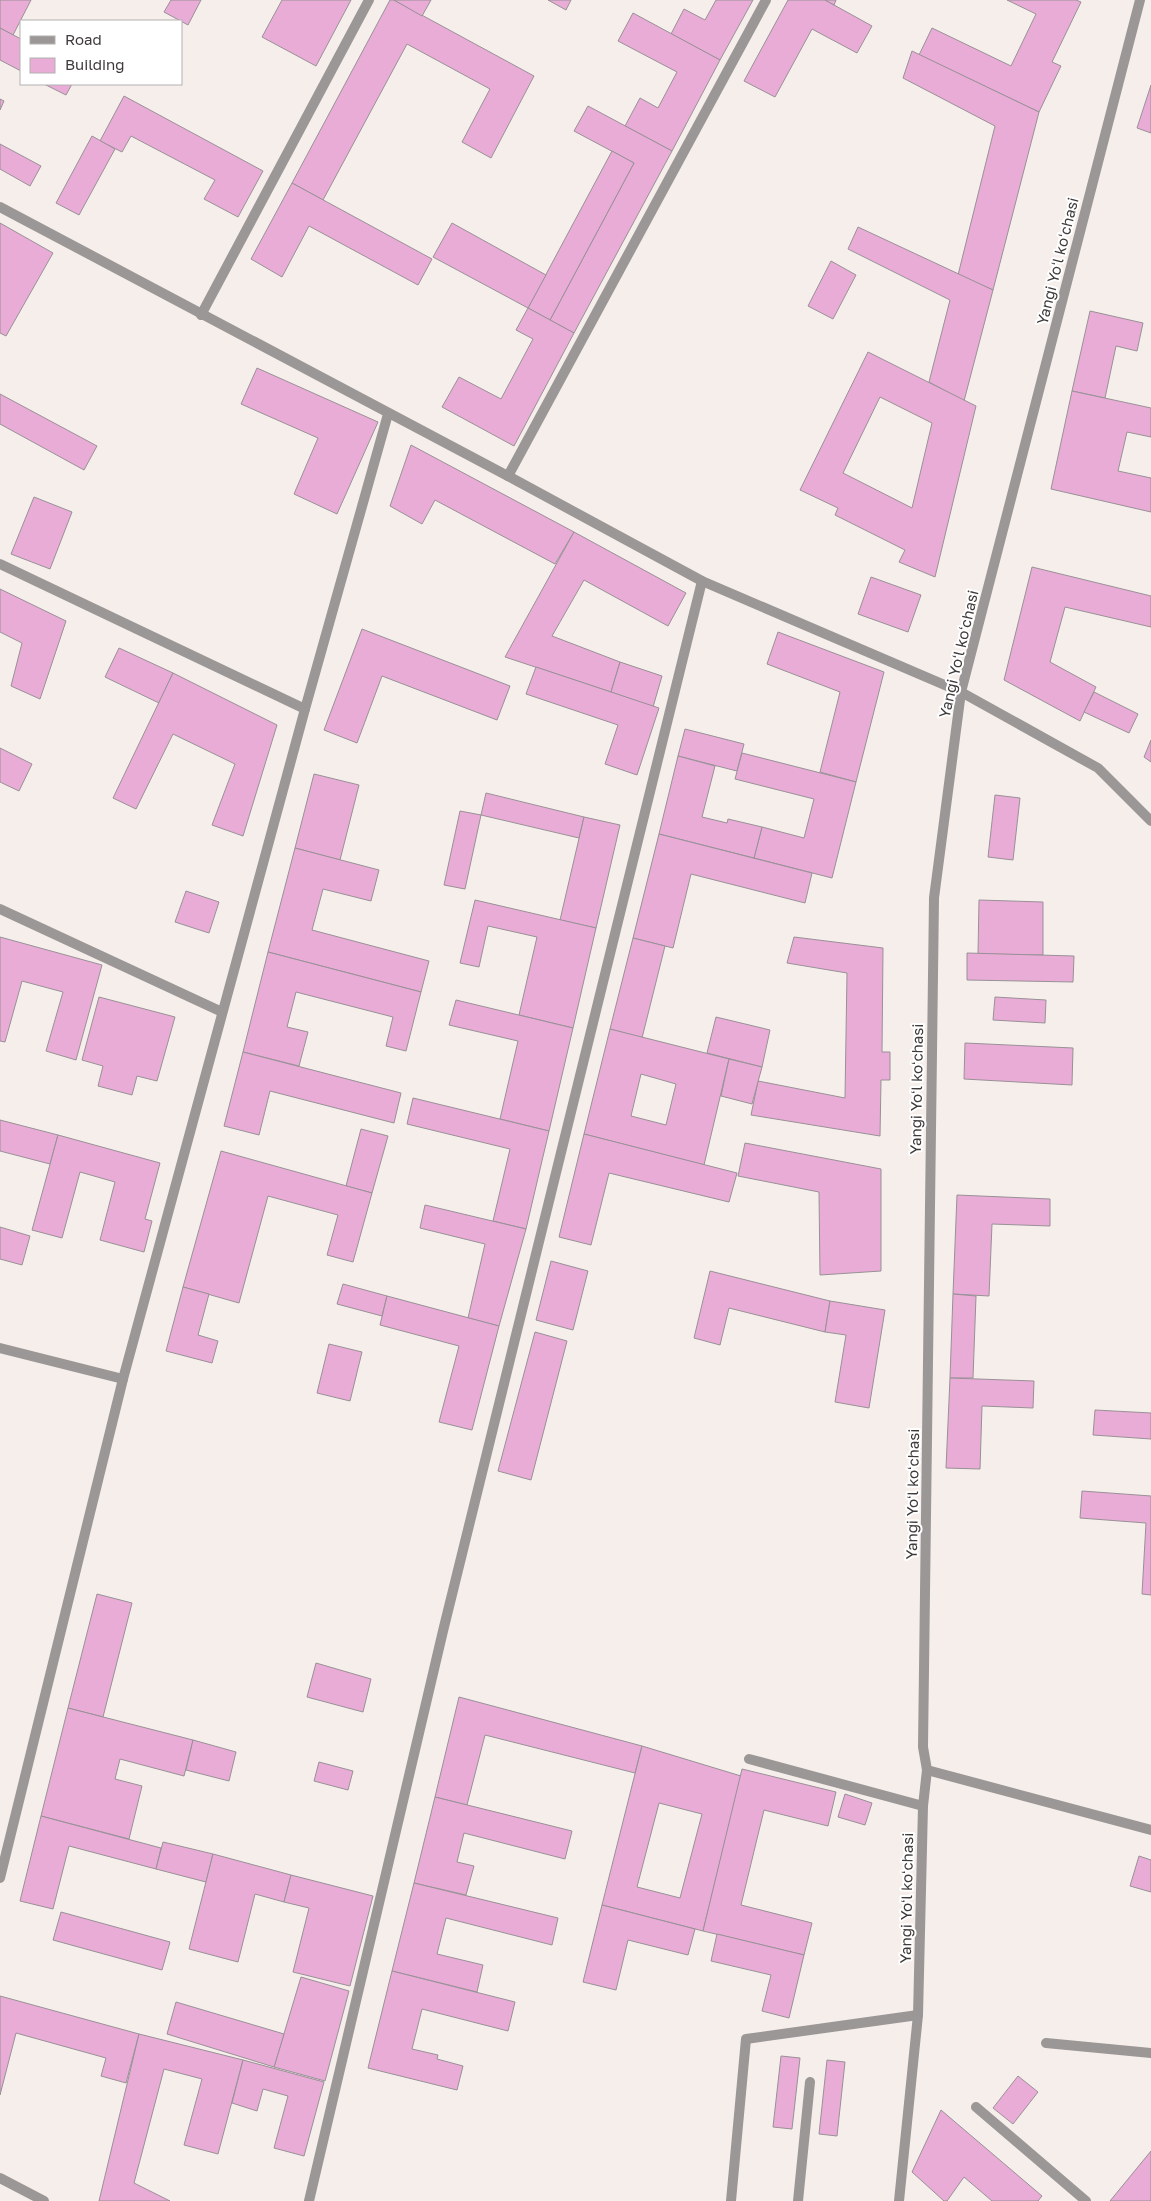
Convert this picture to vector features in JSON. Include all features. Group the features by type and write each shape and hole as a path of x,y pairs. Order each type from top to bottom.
{"street":[{"path":"202,314 369,0"},
{"path":"508,476 766,0"},
{"name":"Yangi Yoʻl koʻchasi","path":"899,2201 918,2015 923,1806 927,1770 923,1747 934,898 961,692 1140,0"},
{"path":"0,207 702,581 961,692 1098,768 1151,821"},
{"path":"0,1878 124,1379 222,1012 388,414"},
{"path":"0,564 305,709"},
{"path":"309,2201 443,1631 702,581"},
{"path":"0,909 222,1012"},
{"path":"0,1348 124,1379"},
{"path":"749,1759 923,1806"},
{"path":"927,1770 1151,1830"},
{"path":"731,2201 746,2038 918,2015"},
{"path":"1046,2043 1151,2053"},
{"path":"798,2201 810,2082"},
{"path":"976,2108 1086,2201"},
{"path":"0,2178 44,2201"}],"building":[{"path":"0,0 31,0 13,35 0,28"},
{"path":"171,0 201,0 188,25 182,20 164,12"},
{"path":"282,0 351,0 316,66 262,37"},
{"path":"390,0 394,0 534,76 491,158 462,142 490,89 407,44 323,200 292,183"},
{"path":"394,0 431,0 422,16"},
{"path":"548,0 571,0 566,10"},
{"path":"716,0 753,0 720,60 671,34 684,9 705,20"},
{"path":"788,0 825,0 872,26 857,53 812,29 775,97 744,81"},
{"path":"825,0 836,0 834,5"},
{"path":"1007,0 1076,0 1081,2 1052,62 1061,66 1039,112 919,55 932,28 1011,66 1036,14"},
{"path":"633,13 720,60 672,151 625,126 640,98 658,108 677,72 618,41"},
{"path":"0,28 20,38 20,70 0,60"},
{"path":"912,51 1039,112 993,290 958,275 995,126 903,78"},
{"path":"46,85 71,85 66,95"},
{"path":"1151,85 1151,133 1137,128"},
{"path":"124,96 263,171 238,217 204,199 215,180 131,136 122,152 100,141"},
{"path":"0,99 4,101 0,110"},
{"path":"588,106 672,151 574,333 550,320 634,163 574,131"},
{"path":"92,136 115,149 79,215 56,203"},
{"path":"0,144 41,166 30,186 0,169"},
{"path":"612,151 634,163 550,320 528,308"},
{"path":"292,183 432,259 418,285 309,226 282,277 251,259"},
{"path":"0,223 53,253 6,336 0,333"},
{"path":"452,223 546,275 528,308 433,257"},
{"path":"858,227 993,290 964,401 929,382 950,300 848,249"},
{"path":"831,261 856,275 833,319 808,306"},
{"path":"528,308 574,333 514,446 442,407 459,377 501,399 533,339 516,330"},
{"path":"1090,311 1143,323 1137,351 1116,346 1105,398 1072,391"},
{"path":"868,352 976,406 935,577 899,562 905,550 835,515 838,508 800,490","holes":["880,397 932,423 912,508 843,473"]},
{"path":"257,368 378,422 337,514 294,494 318,438 241,404"},
{"path":"1072,391 1151,408 1151,437 1127,432 1118,471 1151,478 1151,512 1051,489"},
{"path":"0,394 97,446 84,470 0,424"},
{"path":"411,445 574,532 555,564 435,500 422,524 390,506"},
{"path":"34,497 72,512 50,569 11,554"},
{"path":"574,532 686,593 668,626 584,580 552,636 620,662 611,692 505,657"},
{"path":"1032,567 1151,596 1151,627 1065,607 1050,662 1096,687 1080,721 1004,680"},
{"path":"871,577 921,595 908,632 858,614"},
{"path":"0,589 66,621 40,699 11,686 22,643 0,632"},
{"path":"362,629 510,686 497,720 382,676 357,743 324,730"},
{"path":"778,632 884,672 856,782 820,772 840,692 767,664"},
{"path":"119,648 173,673 159,703 105,677"},
{"path":"620,662 662,676 653,707 611,692"},
{"path":"536,667 659,708 637,775 605,764 618,725 526,694"},
{"path":"173,673 277,725 243,836 212,825 235,764 173,734 136,809 113,798"},
{"path":"1094,692 1138,714 1129,733 1084,712"},
{"path":"685,729 744,744 737,771 678,756"},
{"path":"1151,740 1151,762 1144,757"},
{"path":"0,748 32,764 19,791 0,782"},
{"path":"742,753 856,782 832,878 754,858 762,827 804,838 814,799 735,779"},
{"path":"678,756 715,766 702,817 727,823 728,819 762,827 754,858 659,834"},
{"path":"314,774 359,785 340,860 295,848"},
{"path":"486,793 584,817 579,838 481,815"},
{"path":"995,795 1020,798 1013,860 988,857"},
{"path":"460,811 481,815 465,889 444,885"},
{"path":"584,817 620,825 596,928 560,920"},
{"path":"659,834 812,873 805,903 691,874 673,948 633,938"},
{"path":"295,848 379,870 371,901 323,889 312,930 429,961 421,992 268,952"},
{"path":"186,891 219,902 209,933 175,922"},
{"path":"475,900 596,928 573,1028 519,1015 537,937 488,926 479,967 460,963"},
{"path":"979,900 1043,902 1043,955 978,954"},
{"path":"0,937 102,965 76,1060 46,1051 63,992 22,981 5,1042 0,1041"},
{"path":"794,937 883,948 882,1052 890,1052 890,1080 881,1080 880,1136 751,1115 758,1081 845,1098 847,973 787,963"},
{"path":"633,938 665,946 642,1038 610,1029"},
{"path":"268,952 421,992 406,1051 386,1046 393,1017 296,992 287,1027 308,1032 299,1066 243,1052"},
{"path":"967,953 1074,956 1073,982 967,980"},
{"path":"99,997 175,1017 157,1081 137,1076 132,1095 98,1086 103,1066 82,1060"},
{"path":"995,997 1046,1000 1045,1023 993,1020"},
{"path":"456,1000 573,1028 549,1131 500,1119 518,1041 449,1025"},
{"path":"716,1017 770,1030 762,1067 707,1053"},
{"path":"610,1029 729,1059 704,1165 584,1134","holes":["641,1074 676,1084 666,1125 631,1116"]},
{"path":"965,1043 1073,1048 1072,1085 964,1079"},
{"path":"243,1052 401,1093 394,1123 270,1091 259,1135 224,1126"},
{"path":"729,1059 762,1067 752,1104 721,1096"},
{"path":"413,1098 549,1131 526,1229 493,1221 510,1149 407,1124"},
{"path":"0,1120 58,1135 50,1164 0,1151"},
{"path":"361,1129 388,1136 372,1193 346,1186"},
{"path":"584,1134 737,1173 729,1202 609,1173 591,1245 559,1237"},
{"path":"58,1135 160,1163 145,1219 152,1221 144,1252 100,1240 115,1182 80,1172 62,1238 32,1230"},
{"path":"745,1143 881,1169 881,1271 820,1275 819,1192 738,1176"},
{"path":"221,1151 372,1193 353,1262 327,1255 338,1215 268,1196 239,1303 183,1287"},
{"path":"957,1195 1050,1199 1050,1226 992,1224 989,1296 953,1294"},
{"path":"425,1205 526,1229 499,1326 468,1318 485,1244 420,1228"},
{"path":"0,1227 30,1236 22,1265 0,1259"},
{"path":"551,1261 588,1271 573,1330 536,1320"},
{"path":"710,1271 830,1301 825,1332 729,1308 720,1345 694,1338"},
{"path":"343,1284 387,1296 382,1316 337,1304"},
{"path":"183,1287 209,1294 198,1335 218,1341 212,1363 166,1351"},
{"path":"953,1294 976,1296 973,1378 950,1378"},
{"path":"387,1296 499,1326 472,1430 439,1422 459,1346 380,1325"},
{"path":"830,1301 885,1310 869,1408 835,1402 846,1335 825,1332"},
{"path":"535,1332 567,1341 531,1480 498,1471"},
{"path":"329,1344 362,1352 350,1401 317,1393"},
{"path":"950,1378 1034,1381 1033,1408 982,1406 980,1469 946,1468"},
{"path":"1095,1410 1151,1413 1151,1439 1093,1435"},
{"path":"1082,1491 1151,1496 1151,1595 1142,1594 1146,1523 1080,1518"},
{"path":"97,1594 132,1603 103,1717 68,1708"},
{"path":"316,1663 371,1679 363,1712 307,1697"},
{"path":"459,1697 642,1746 635,1773 485,1735 467,1805 435,1797"},
{"path":"68,1708 193,1740 184,1776 120,1759 115,1779 142,1786 129,1839 41,1816"},
{"path":"193,1740 236,1752 229,1781 186,1770"},
{"path":"642,1746 741,1776 703,1931 602,1905","holes":["659,1803 702,1814 680,1898 637,1887"]},
{"path":"319,1762 353,1771 348,1790 314,1781"},
{"path":"742,1769 836,1792 828,1826 764,1810 741,1905 812,1923 804,1955 703,1931"},
{"path":"845,1794 872,1803 865,1825 838,1817"},
{"path":"435,1797 572,1831 565,1859 464,1833 457,1862 474,1866 466,1895 414,1883"},
{"path":"41,1816 161,1848 156,1869 69,1846 53,1909 20,1901"},
{"path":"163,1842 213,1854 206,1882 156,1869"},
{"path":"213,1854 291,1875 284,1902 255,1894 238,1962 189,1949"},
{"path":"1139,1856 1151,1860 1151,1892 1130,1886"},
{"path":"291,1875 373,1896 350,1986 293,1972 309,1908 284,1902"},
{"path":"414,1883 558,1918 552,1945 446,1918 437,1954 483,1965 477,1992 392,1971"},
{"path":"602,1905 695,1929 688,1955 628,1940 616,1990 583,1982"},
{"path":"61,1912 170,1942 162,1970 53,1940"},
{"path":"717,1934 804,1955 789,2018 762,2011 771,1975 711,1961"},
{"path":"392,1971 515,2002 508,2031 422,2009 412,2049 438,2055 437,2059 463,2066 457,2090 368,2068"},
{"path":"301,1977 349,1991 325,2081 274,2067"},
{"path":"0,1996 139,2034 126,2083 101,2076 106,2058 16,2033 0,2095"},
{"path":"176,2002 284,2034 274,2067 167,2034"},
{"path":"139,2034 243,2060 218,2154 184,2145 202,2079 164,2069 134,2183 170,2201 99,2201"},
{"path":"781,2056 800,2058 792,2129 773,2127"},
{"path":"243,2060 324,2082 304,2156 274,2148 288,2096 263,2089 257,2111 232,2103"},
{"path":"827,2060 845,2062 837,2136 819,2134"},
{"path":"1018,2076 1038,2092 1013,2124 993,2108"},
{"path":"941,2110 1042,2196 1038,2201 992,2201 964,2177 947,2201 944,2201 912,2172"},
{"path":"1151,2151 1151,2201 1110,2201"}]}
